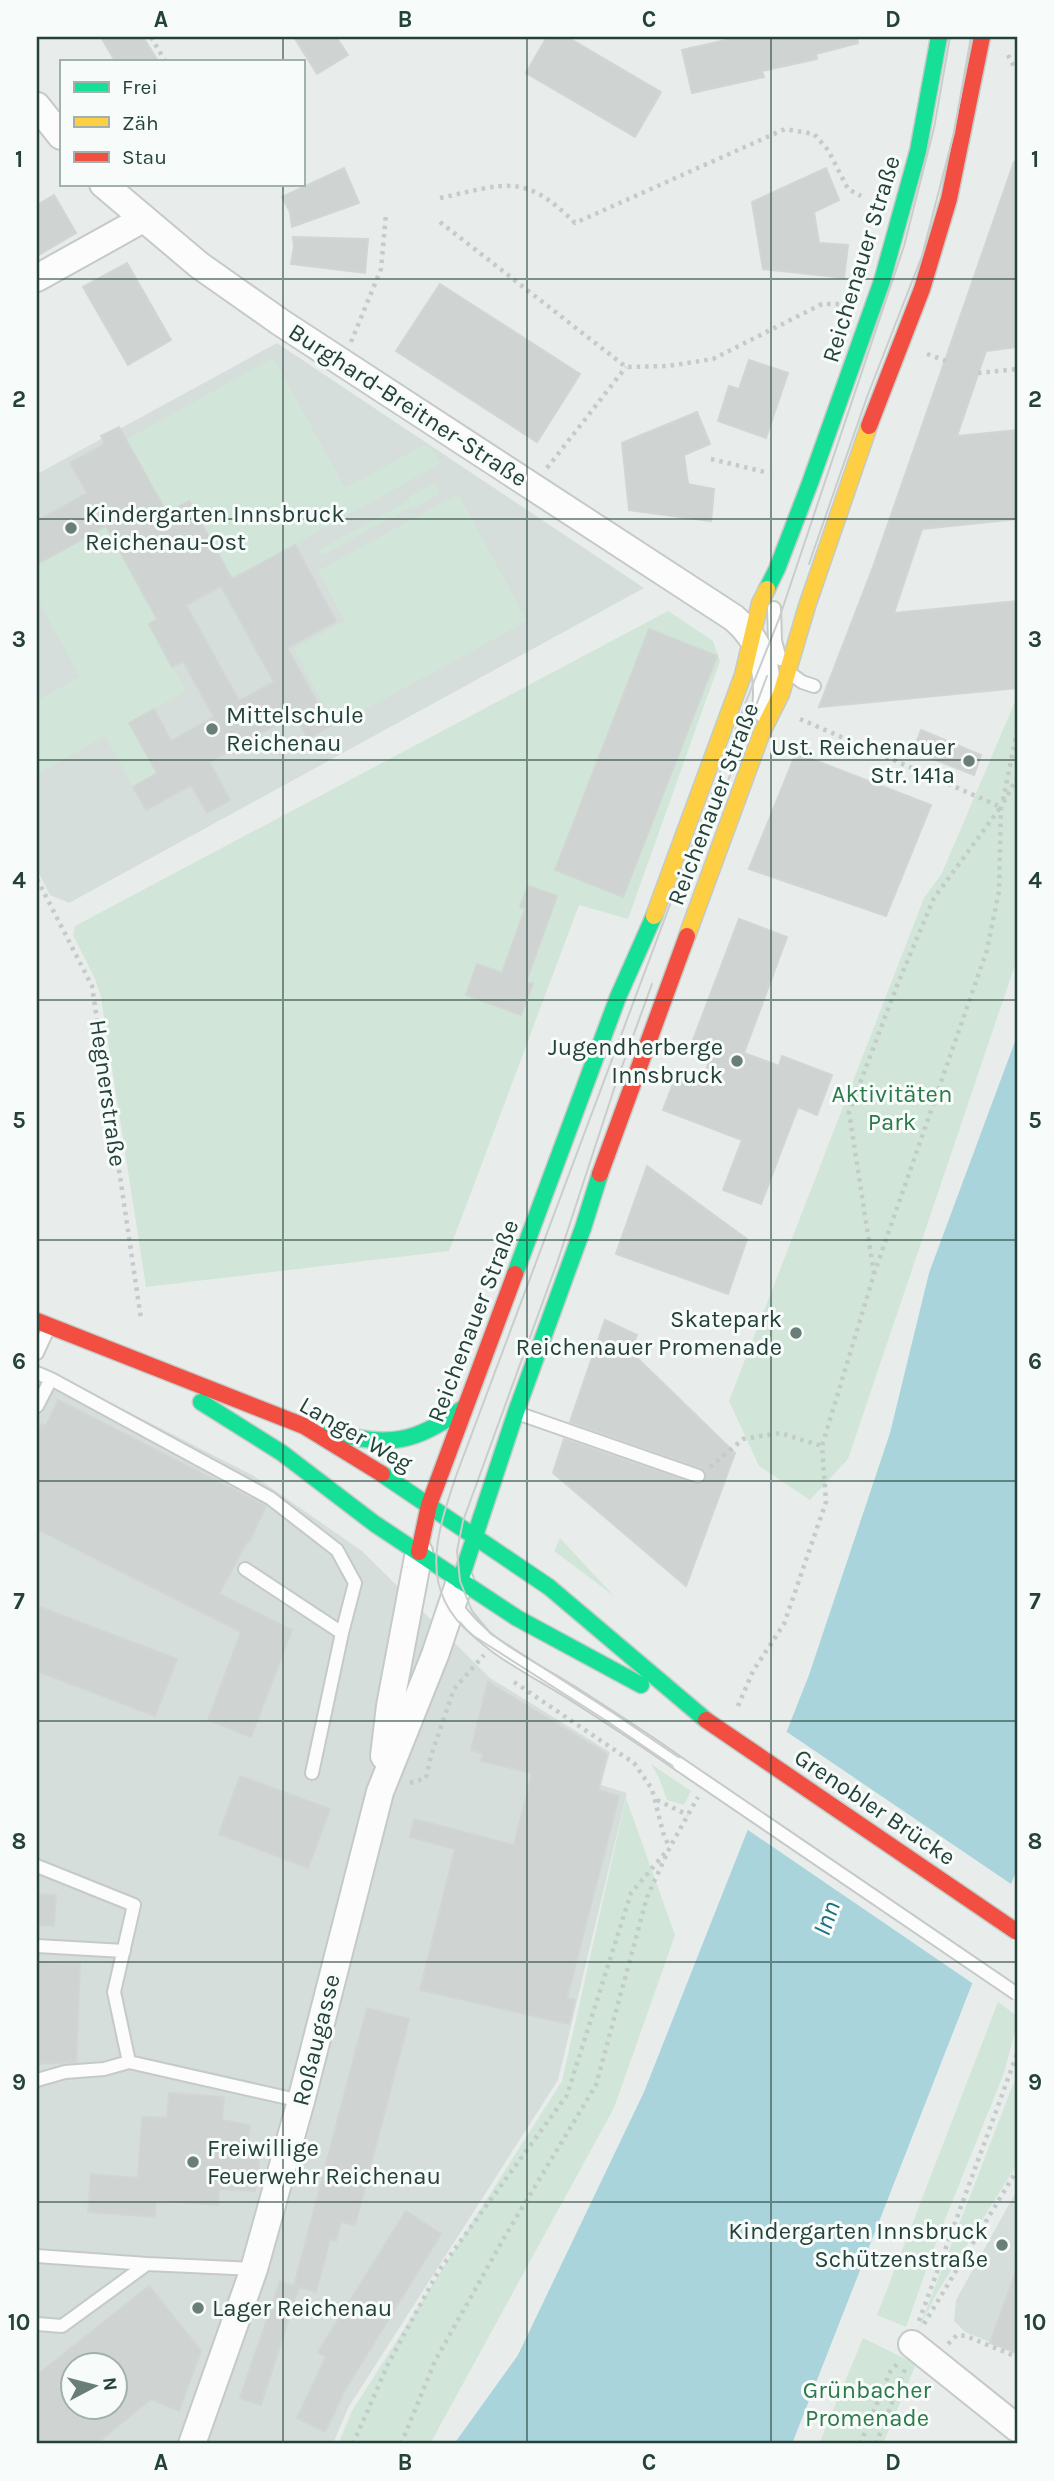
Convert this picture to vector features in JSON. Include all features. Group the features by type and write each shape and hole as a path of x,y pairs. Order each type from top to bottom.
{"street":[{"name":"Reichenauer Straße","path":"427,1559 429,1505 618,997 645,940 743,675 760,603 777,569 841,401 895,239 918,151 939,37"},
{"name":"Reichenauer Straße","path":"456,1591 633,1081 762,732 775,710 807,606 879,396 922,289 949,200 982,37"},
{"path":"37,106 60,135"},
{"name":"Burghard-Breitner-Straße","path":"105,186 198,265 280,322 724,611 744,627 752,636 763,658 767,675 762,732"},
{"path":"37,278 143,219"},
{"path":"724,611 743,610 760,603"},
{"name":"Langer Weg","path":"43,1323 304,1426 474,1536"},
{"name":"Langer Weg","path":"129,1357 282,1453 375,1524 427,1559"},
{"path":"304,1426 384,1443 407,1440 432,1430 465,1407"},
{"path":"490,1489 498,1516"},
{"name":"Grenobler Brücke","path":"474,1536 549,1587 706,1720"},
{"path":"508,1541 528,1573"},
{"name":"Grenobler Brücke","path":"427,1559 456,1591 517,1618 706,1720 1017,1932"},
{"name":"Roßaugasse","path":"380,1793 390,1706 427,1559"},
{"name":"Roßaugasse","path":"192,2444 254,2269 301,2101 380,1793 435,1655 456,1591"},
{"path":"912,2344 1017,2428"}],"lane":[{"path":"777,569 774,615 779,657 794,678 814,686"},
{"path":"37,1353 43,1323"},
{"path":"37,1373 270,1498 337,1550 355,1583 312,1773"},
{"path":"37,1406 51,1379"},
{"path":"516,1412 698,1476"},
{"path":"245,1569 342,1633"},
{"path":"456,1591 463,1597 491,1642"},
{"path":"456,1591 462,1614 491,1642 679,1763 1017,1994"},
{"path":"37,1866 134,1905 114,1992 129,2062"},
{"path":"37,1946 124,1951"},
{"path":"37,2080 65,2072 104,2069 129,2062 301,2101"},
{"path":"37,2256 254,2269"},
{"path":"37,2324 62,2326 147,2264"}],"path":[{"path":"151,37 164,60"},
{"path":"440,198 506,185 531,188 554,202 575,223 785,129 814,134 828,150 848,188 861,196"},
{"path":"350,346 381,269 386,214"},
{"path":"440,222 626,367 668,366 713,359 822,304 852,304"},
{"path":"926,354 946,361"},
{"path":"542,473 626,367"},
{"path":"978,373 1017,369"},
{"path":"711,459 769,473"},
{"path":"799,718 1001,807"},
{"path":"737,1709 753,1671 784,1624 826,1502 822,1446 874,1275 987,950 999,891 1001,807 1017,731"},
{"path":"874,1275 849,1112 898,982 934,898 1001,807 1017,778"},
{"name":"Hegnerstraße","path":"37,879 92,986 141,1319"},
{"path":"698,1476 743,1439 780,1433 822,1446"},
{"path":"426,1778 454,1689 481,1659"},
{"path":"503,1674 634,1763 656,1799 664,1836 670,1847"},
{"path":"401,2444 435,2361 504,2238 596,2085 647,1897 699,1794"},
{"path":"656,1799 688,1815"},
{"path":"353,2444 388,2364 438,2272 567,2095 631,1892 670,1847"},
{"path":"876,2444 899,2389 922,2310 1017,2054"},
{"path":"860,2444 890,2372 912,2344 1017,2171"},
{"path":"953,2339 957,2335 966,2336 1017,2357"}],"shaded area":[{"name":"Mittelschule Reichenau","path":"277,343 644,588 69,903 50,895 37,870 37,474"},
{"path":"37,1365 254,1476 362,1551 490,1678 610,1752 601,1785 627,1793 558,2080 348,2408 333,2444 37,2444"},
{"name":"Kindergarten Innsbruck Schützenstraße","path":"1017,2190 1017,2353 965,2332 954,2321 956,2300"}],"green space":[{"path":"273,358 345,488 424,445 434,452 440,464 232,579 190,501 167,513 126,440"},
{"path":"435,483 440,493 322,555 319,550 410,500 409,497"},
{"path":"458,494 527,621 335,726 294,649 345,621 318,571"},
{"path":"106,526 157,619 149,624 186,691 129,723 150,761 163,770 133,787 105,736 37,774 37,701 80,677 37,598 37,564"},
{"path":"668,611 713,641 720,661 628,919 579,905 449,1251 146,1287 101,997 73,935 75,926"},
{"name":"Aktivitäten Park","path":"1017,697 1017,959 848,1459 810,1500 759,1466 729,1401 924,898 942,873"},
{"path":"560,1538 614,1596 554,1551"},
{"path":"651,1764 691,1791 684,1805 667,1800"},
{"path":"626,1798 675,1935 614,2108 430,2444 338,2444 352,2411 562,2081"},
{"path":"998,2002 1017,2016 1004,2073 938,2237 906,2327 877,2315"},
{"path":"1017,2074 1017,2164 937,2293 918,2331"},
{"name":"Grünbacher Promenade","path":"863,2338 916,2364 883,2444 819,2444"}],"water":[{"name":"Inn","path":"1017,1036 1017,1869 792,2444 454,2444 518,2355 644,2092 809,1675 890,1433 929,1273"}],"pier":[{"path":"784,1730 1014,1886 975,1985 745,1828"}],"building":[{"path":"101,37 143,37 157,60 114,60"},
{"path":"294,37 336,37 348,55 317,74"},
{"path":"547,37 567,37 661,92 635,137 526,73"},
{"path":"726,37 857,37 858,43 816,54 817,59 762,71 764,77 692,93 682,50 726,40"},
{"path":"1014,162 1017,162 1017,347 986,351 957,436 1017,430 1017,519 922,529 894,613 1017,601 1017,688 819,707 873,567"},
{"path":"344,168 359,203 292,227 290,212 282,197"},
{"path":"826,168 839,200 814,212 819,243 848,245 844,278 763,269 752,202"},
{"path":"54,195 76,233 37,256 37,205"},
{"path":"293,237 368,239 365,273 291,264"},
{"path":"127,263 171,340 128,365 83,287"},
{"path":"440,284 580,374 537,442 396,351"},
{"path":"749,360 788,373 766,438 718,421 729,386 739,389"},
{"path":"697,412 710,444 684,455 688,484 714,489 711,521 629,510 622,443"},
{"path":"119,427 167,513 189,501 232,579 295,545 336,621 287,648 330,726 308,739 294,715 209,762 230,800 207,813 191,785 146,810 133,787 157,773 129,723 154,709 171,741 214,717 183,661 172,667 149,624 157,619 106,526 37,564 37,521 87,493 70,463 105,444 101,436","holes":["221,586 274,682 239,701 186,605"]},
{"path":"649,629 717,656 623,897 555,870"},
{"path":"921,730 981,755 974,775 913,751"},
{"path":"796,753 931,805 886,916 749,869"},
{"path":"528,886 557,896 526,982 533,984 521,1015 466,995 477,964 502,973 525,909 520,907"},
{"name":"Jugendherberge Innsbruck","path":"739,919 787,937 744,1053 779,1066 782,1056 832,1075 817,1115 798,1107 761,1204 723,1190 742,1140 663,1110 677,1073 701,1083 714,1048 693,1040"},
{"path":"647,1166 747,1239 728,1294 616,1254"},
{"path":"605,1320 637,1335 630,1351 735,1453 686,1586 553,1473 564,1439 695,1484 703,1483 706,1478 705,1471 701,1468 570,1422"},
{"path":"58,1400 266,1506 219,1594 292,1630 251,1737 208,1720 241,1632 37,1529 37,1435 42,1424 46,1426"},
{"path":"37,1606 177,1659 155,1716 37,1671"},
{"path":"488,1682 607,1754 598,1790 619,1796 567,1998 575,2000 569,2024 420,1990 455,1849 410,1837 414,1819 514,1845 532,1773 481,1761 483,1754 471,1750"},
{"path":"240,1776 330,1809 308,1868 219,1834"},
{"path":"37,1894 56,1895 54,1926 37,1925"},
{"path":"37,1962 80,1964 76,2062 37,2064"},
{"path":"367,2008 409,2019 355,2225 341,2222 336,2241 330,2239 316,2292 296,2286 299,2287 261,2405 240,2398 280,2281 294,2286"},
{"name":"Freiwillige Feuerwehr Reichenau","path":"169,2093 224,2097 222,2120 250,2125 246,2153 259,2161 255,2191 219,2189 218,2205 156,2200 155,2217 88,2212 91,2174 138,2178 142,2117 167,2118"},
{"path":"406,2211 441,2234 345,2390 325,2432 297,2418 326,2357 318,2352"},
{"path":"1015,2274 1017,2275 1017,2353 990,2343"},
{"path":"149,2286 201,2351 179,2411 151,2399 130,2416 130,2352 66,2352"},
{"path":"60,2357 60,2422 123,2422 96,2444 37,2444 37,2375"}],"tram line":[{"path":"950,37 934,128 904,246 779,619 456,1476 438,1539 436,1560 444,1599 455,1618 472,1635 605,1720 1017,2000"},
{"path":"809,564 867,397 922,256 954,133 971,37"},
{"path":"700,856 767,676"},
{"path":"652,984 616,1083 557,1263 463,1521 457,1551 460,1581 472,1611 491,1634 612,1712 1017,1987"}],"traffic: fast":[{"path":"767,589 810,483 882,281 918,151 939,37"},
{"path":"515,1274 618,997 654,916"},
{"path":"460,1581 600,1174"},
{"path":"201,1402 282,1453 375,1524 517,1618 641,1685"},
{"path":"330,1432 370,1440 401,1439 431,1429 465,1407"},
{"path":"382,1474 549,1587 706,1720"}],"traffic: slow":[{"path":"687,936 762,732 781,694 807,606 869,426"},
{"path":"654,916 743,675 760,603 767,589"}],"traffic: jam":[{"path":"869,426 922,289 949,199 982,37"},
{"path":"600,1174 687,936"},
{"path":"419,1552 429,1505 515,1274"},
{"path":"37,1321 304,1426 382,1474"},
{"path":"706,1720 1017,1932"}],"place":[{"name":"Kindergarten Innsbruck Reichenau-Ost","path":"71,528"},
{"name":"Mittelschule Reichenau","path":"212,729"},
{"name":"Ust. Reichenauer Str. 141a","path":"969,761"},
{"name":"Jugendherberge Innsbruck","path":"737,1061"},
{"name":"Skatepark Reichenauer Promenade","path":"796,1333"},
{"name":"Freiwillige Feuerwehr Reichenau","path":"193,2162"},
{"name":"Kindergarten Innsbruck Schützenstraße","path":"1002,2245"},
{"name":"Lager Reichenau","path":"198,2308"}]}
